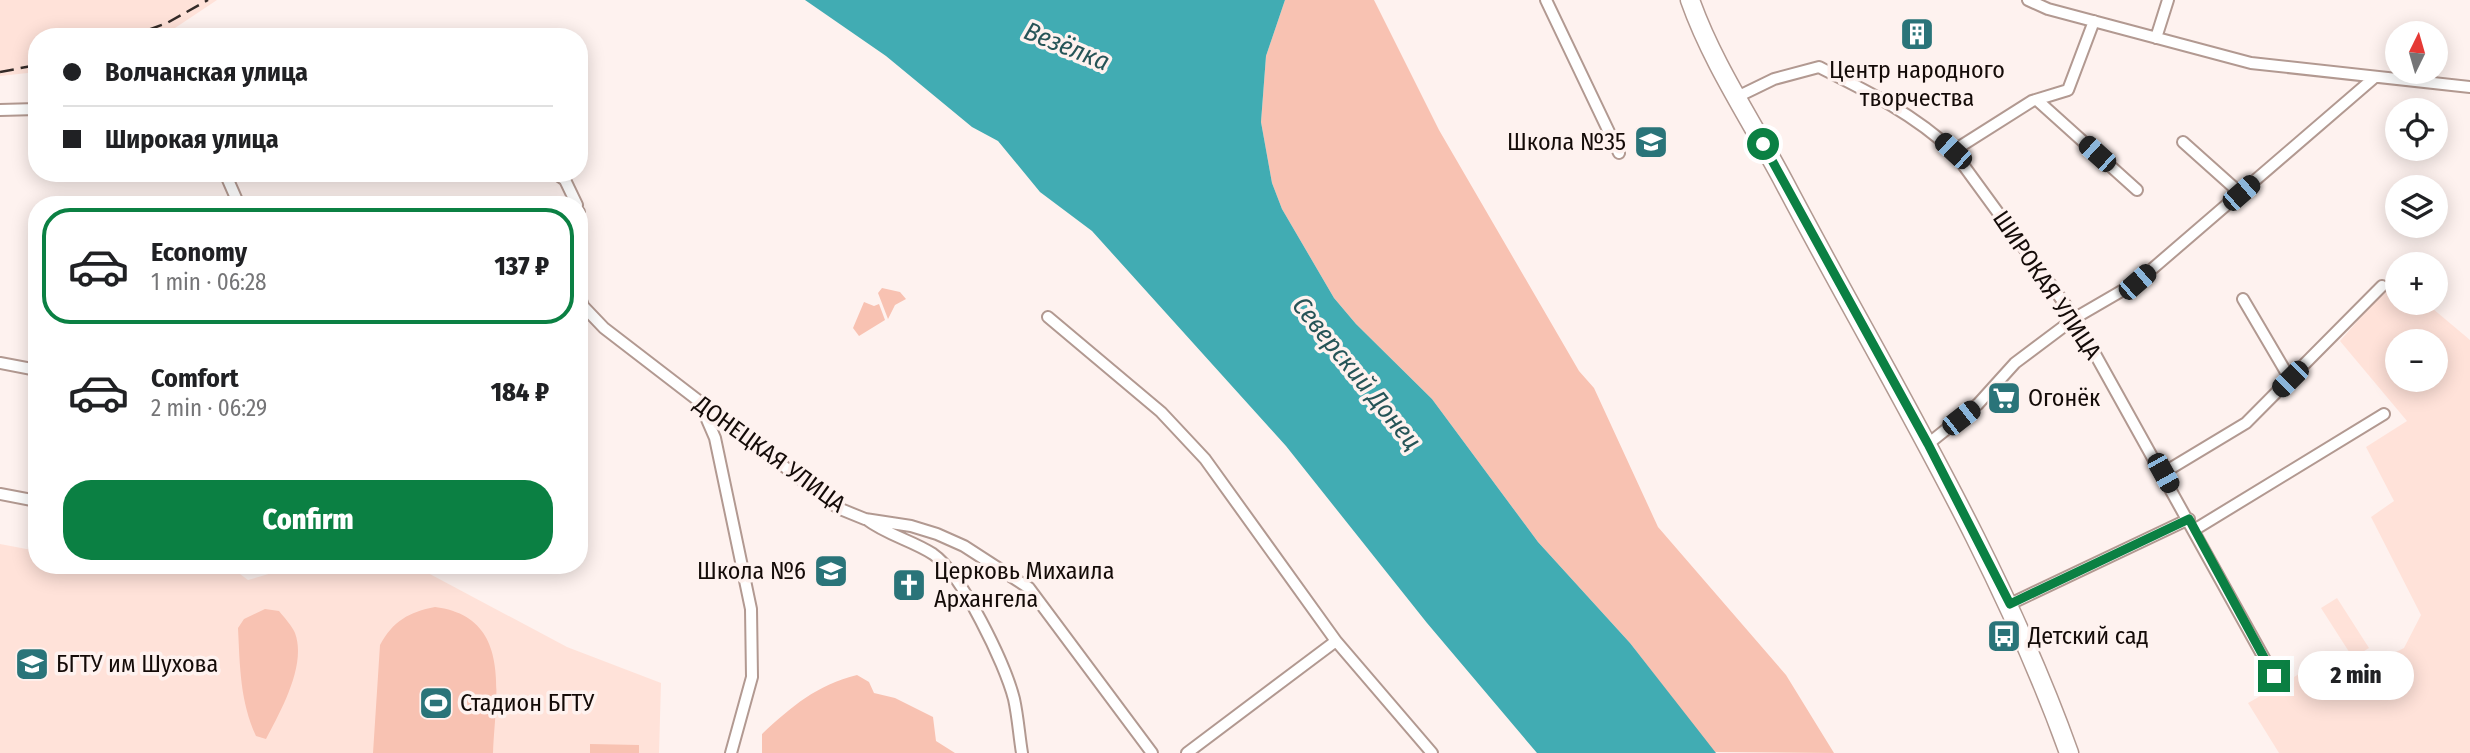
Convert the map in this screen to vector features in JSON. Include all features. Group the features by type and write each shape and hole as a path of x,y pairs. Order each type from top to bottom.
{"main road":[{"path":"1680,0 1699,23"},
{"path":"1690,0 1737,97 1928,444 2010,604 2069,753"}],"street":[{"path":"1546,0 1619,153"},
{"path":"2028,0 2048,9 2251,63 2470,88"},
{"path":"2156,38 2168,0"},
{"path":"1953,151 2037,100 2068,90 2094,21"},
{"name":"ШИРОКАЯ УЛИЦА","path":"1737,97 1774,79 1819,67 1885,100 1933,132 1953,151 2075,318 2274,676"},
{"path":"1928,444 1978,404 2015,363 2075,318 2137,282 2375,77"},
{"path":"2037,100 2137,190"},
{"path":"0,110 28,109"},
{"path":"2183,142 2241,193"},
{"path":"2163,473 2246,423 2382,286"},
{"path":"2243,299 2290,379"},
{"name":"ДОНЕЦКАЯ УЛИЦА","path":"588,311 604,328 701,406 838,508 865,519 911,526 937,534 964,546 1029,588 1152,753"},
{"path":"1048,317 1161,412 1205,459 1336,641 1432,753"},
{"path":"0,363 28,368"},
{"path":"701,406 718,449 751,609 752,677 731,753"},
{"path":"2010,604 2191,525 2384,414"},
{"path":"0,494 28,499"},
{"path":"865,519 882,532 933,555 948,569 986,629 1009,687 1022,753"},
{"path":"1187,753 1336,641"}],"shaded area":[{"path":"0,0 217,0 175,28 28,28 28,73 0,76"},
{"path":"1285,0 1374,0 1439,130 1579,371 1594,388 1658,527 1786,675 1834,753 1714,752 1630,643 1538,542 1432,399 1356,324 1334,298 1282,209 1272,183 1261,122 1266,56"},
{"path":"882,288 900,292 906,299 895,305 888,319 878,293"},
{"path":"2385,290 2385,315 2440,315 2470,340 2470,753 2279,753 2248,703 2331,656 2364,668 2404,648 2421,615 2371,517 2394,501 2366,447 2407,421 2340,341"},
{"path":"864,302 874,306 879,304 885,320 859,336 853,328"},
{"path":"0,544 28,549 28,574 240,574 248,580 268,574 430,574 567,647 661,683 659,753 0,753"},
{"path":"2337,598 2369,648 2353,658 2321,608"},
{"name":"Стадион БГТУ","path":"435,607 460,614 478,626 489,643 496,684 493,753 373,753 380,645 390,630 403,619"},
{"path":"265,609 279,611 294,630 298,646 298,659 290,688 266,739 256,736 247,710 242,684 238,628 244,619"},
{"path":"857,675 869,682 874,693 895,698 933,717 936,741 955,753 762,753 762,734 784,714 830,684"},
{"path":"590,744 639,745 639,753 590,753"}],"water":[{"path":"805,0 1285,0 1266,56 1261,122 1272,183 1282,209 1334,298 1356,324 1432,399 1538,542 1630,643 1716,753 1537,753 1427,623 1286,446 1092,231 1040,192 998,141 972,127 886,56"}],"railway":[{"path":"153,28 208,0"},
{"path":"0,72 28,67"}],"place":[{"name":"Центр народного творчества","path":"1917,34"},
{"name":"Школа №35","path":"1651,142"},
{"name":"Огонёк","path":"2004,398"},
{"name":"Школа №6","path":"831,571"},
{"name":"Церковь Михаила Архангела","path":"909,585"},
{"name":"Детский сад","path":"2004,636"},
{"name":"БГТУ им Шухова","path":"32,664"},
{"name":"Стадион БГТУ","path":"436,703"}],"route":[{"path":"1763,144 1928,444 2010,604 2189,519 2274,676"}],"water label":[{"name":"Везёлка","path":"1067,46"},
{"name":"Северский Донец","path":"1357,373"}]}
